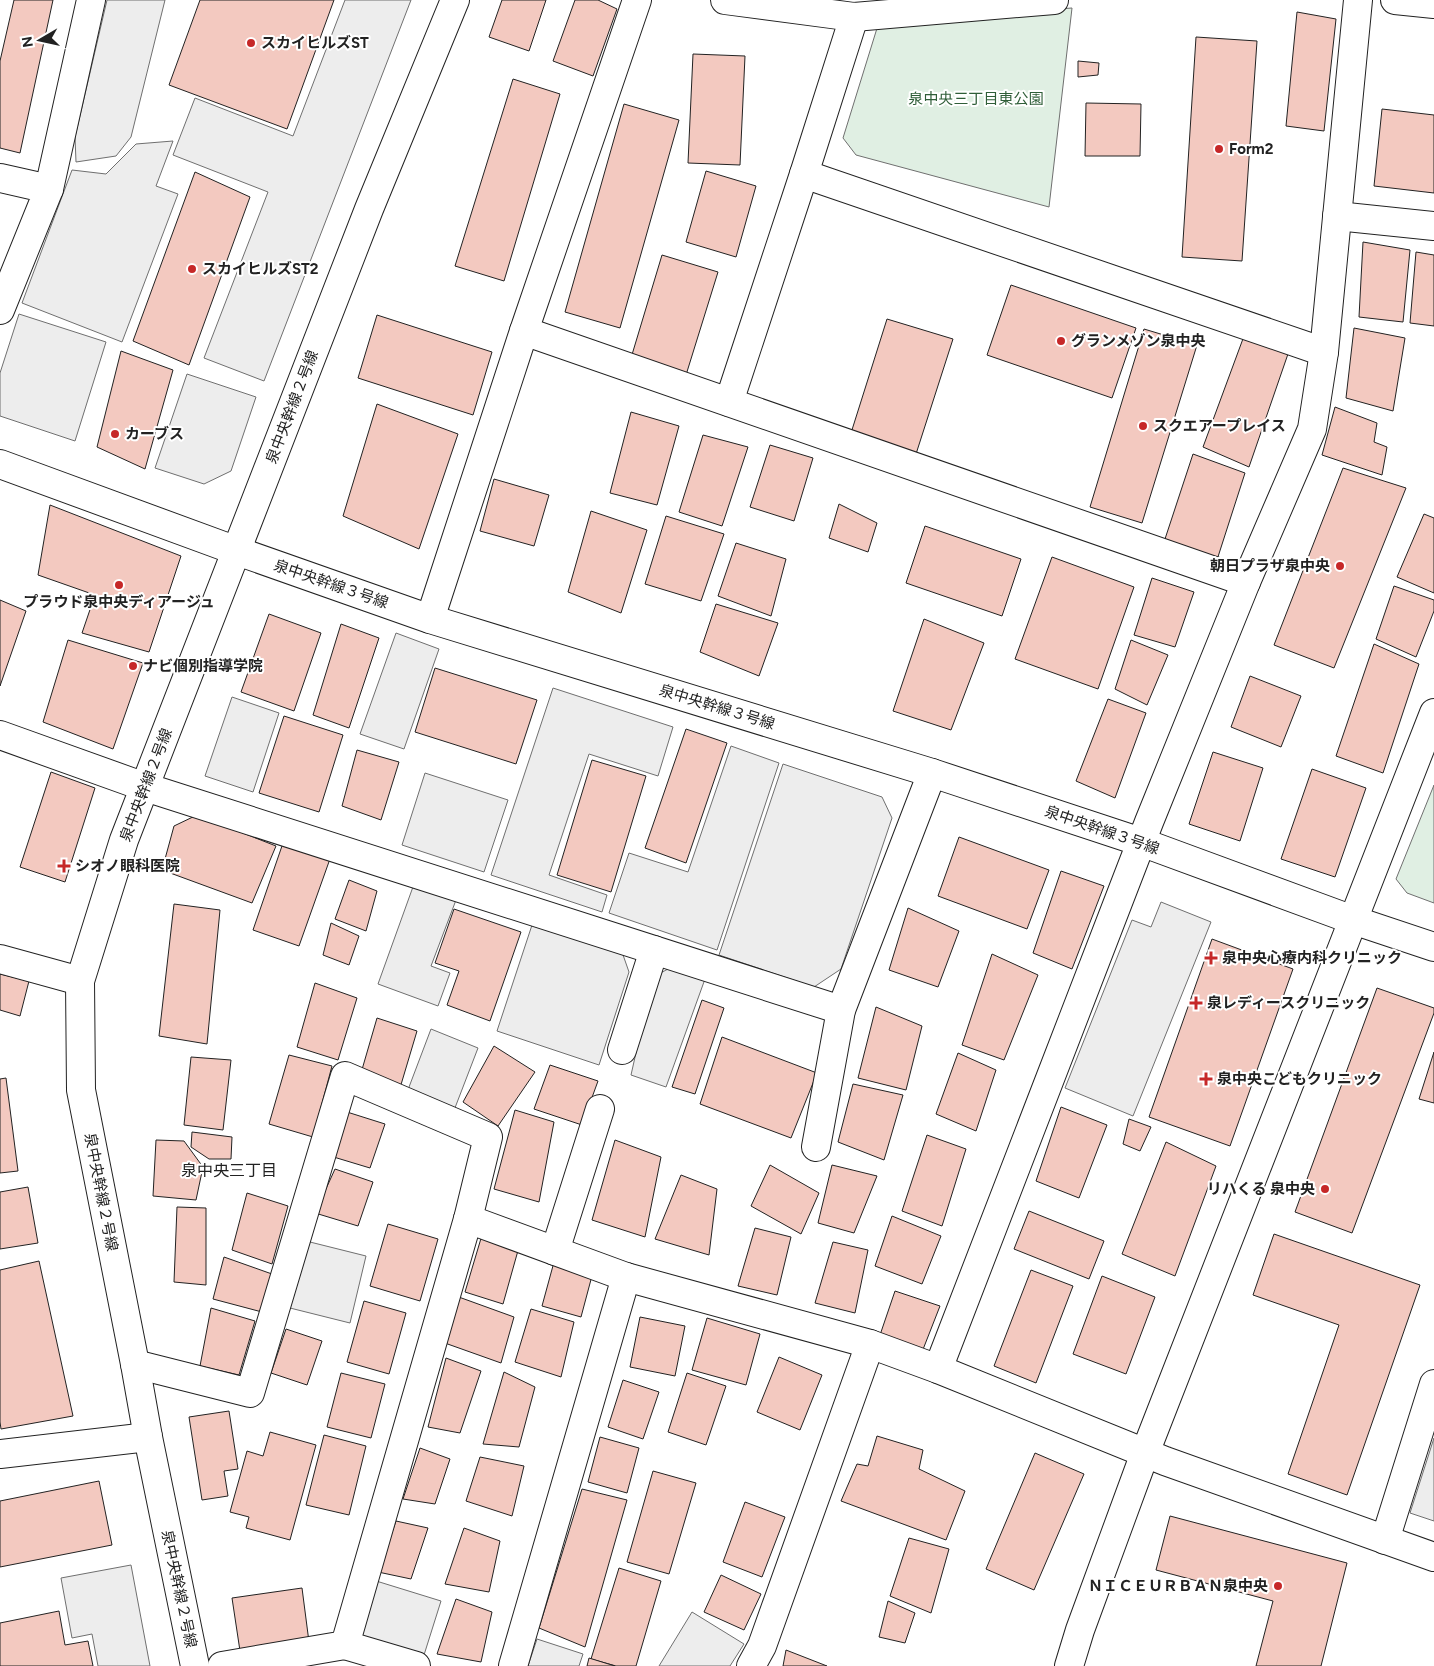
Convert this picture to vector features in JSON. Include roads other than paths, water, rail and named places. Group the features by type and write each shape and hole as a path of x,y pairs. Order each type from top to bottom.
{"street":[{"path":"0,310 49,189 90,0"},
{"name":"泉中央幹線２号線","path":"195,1666 148,1437 82,1090 80,981 124,840 144,787 369,209 454,0"},
{"path":"430,619 524,331 637,0"},
{"path":"725,0 854,17 1054,0"},
{"path":"938,1369 1141,842 1246,582 1312,429 1324,352 1358,0"},
{"path":"1395,0 1434,4"},
{"path":"729,402 854,17"},
{"path":"804,174 1324,352"},
{"path":"0,178 49,189"},
{"path":"1337,216 1434,226"},
{"path":"524,331 1246,582"},
{"name":"泉中央幹線３号線","path":"0,464 236,551 430,619 932,773 1141,842 1353,920 1434,947"},
{"path":"1069,1666 1080,1630 1145,1454 1434,713"},
{"path":"0,735 144,787 841,1010"},
{"path":"816,1147 841,1010 932,773"},
{"path":"622,1050 654,950"},
{"path":"0,959 80,981"},
{"path":"135,1364 250,1393 345,1076 488,1137 468,1219 345,1645"},
{"path":"555,1250 600,1109"},
{"path":"468,1219 626,1277 870,1344 938,1369 1145,1454 1434,1557"},
{"path":"513,1666 626,1277"},
{"path":"751,1666 762,1646 870,1344"},
{"path":"1385,1540 1434,1384"},
{"path":"0,1454 148,1437"},
{"path":"222,1666 345,1645 416,1666"}],"place":[{"name":"スカイヒルズST","path":"251,43"},
{"name":"Form2","path":"1219,149"},
{"name":"スカイヒルズST2","path":"192,269"},
{"name":"グランメゾン泉中央","path":"1061,341"},
{"name":"スクエアープレイス","path":"1143,426"},
{"name":"カーブス","path":"115,434"},
{"name":"朝日プラザ泉中央","path":"1340,566"},
{"name":"プラウド泉中央ディアージュ","path":"119,585"},
{"name":"ナビ個別指導学院","path":"133,666"},
{"name":"シオノ眼科医院","path":"64,866"},
{"name":"泉中央心療内科クリニック","path":"1211,958"},
{"name":"泉レディースクリニック","path":"1196,1003"},
{"name":"泉中央こどもクリニック","path":"1206,1079"},
{"name":"リハくる 泉中央","path":"1325,1189"},
{"name":"ＮＩＣＥＵＲＢＡＮ泉中央","path":"1278,1586"}],"district":[{"name":"泉中央三丁目","path":"229,1170"}],"park label":[{"name":"泉中央三丁目東公園","path":"976,99"}]}
